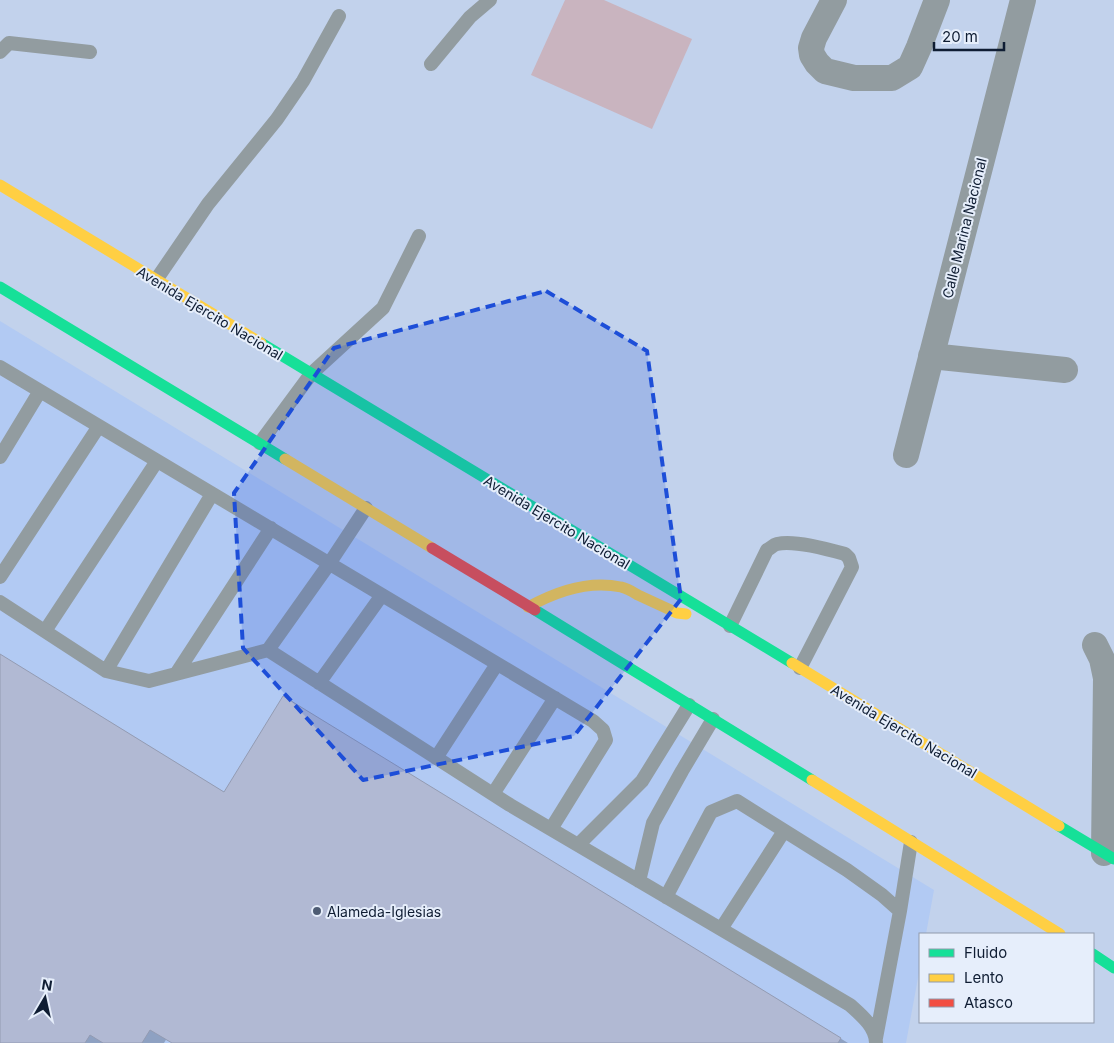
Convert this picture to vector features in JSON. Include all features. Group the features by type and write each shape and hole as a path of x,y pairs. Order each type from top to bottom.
{"main road":[{"name":"Avenida Ejercito Nacional","path":"0,185 1109,856"},
{"path":"0,287 689,704 1058,933"},
{"path":"528,607 543,598 571,589 596,585 621,587 677,613 686,614 697,606"},
{"path":"1094,955 1114,968"}],"street":[{"path":"834,0 814,38 811,48 812,55 817,63 825,71 854,78 892,78 910,67 937,0"},
{"name":"Calle Marina Nacional","path":"906,455 1023,0"},
{"path":"932,356 1065,370"},
{"path":"1095,645 1102,659 1106,678 1109,856"}],"lane":[{"path":"431,64 470,16 490,0"},
{"path":"156,280 208,204 277,119 303,81 339,16"},
{"path":"0,52 9,43 90,52"},
{"path":"260,444 311,374 384,308 419,236"},
{"path":"0,367 593,720 603,730 606,740 551,829"},
{"path":"0,457 40,391"},
{"path":"0,577 99,426"},
{"path":"45,631 157,461"},
{"path":"106,671 212,494"},
{"path":"0,602 106,671 149,681 268,650 366,508"},
{"path":"176,674 271,528"},
{"path":"730,626 767,550 775,545 787,543 845,554 849,558 852,567 800,668"},
{"path":"319,683 382,595"},
{"path":"268,650 493,794 850,1006 866,1019 876,1040"},
{"path":"436,758 497,664"},
{"path":"493,794 555,698"},
{"path":"578,845 642,781 689,704"},
{"path":"640,881 653,822 713,719"},
{"path":"666,897 712,812 736,801 861,880 900,911"},
{"path":"721,929 784,831"},
{"path":"876,1040 911,842"}],"highlighted area":[{"path":"546,291 647,351 681,599 574,736 363,780 243,648 234,493 334,348"}],"shaded area":[{"path":"565,0 604,0 692,39 652,129 531,75"},
{"name":"Alameda-Iglesias","path":"0,321 934,890 926,933 919,933 919,972 906,1043 0,1043"}],"building":[{"name":"Alameda-Iglesias","path":"0,654 224,792 283,696 841,1038 838,1043 172,1043 150,1030 142,1043 103,1043 90,1035 85,1043 0,1043"}],"traffic: fast":[{"path":"0,287 285,459"},
{"path":"261,343 792,663"},
{"path":"535,610 812,780"},
{"path":"1059,826 1114,859"},
{"path":"1094,955 1114,968"}],"traffic: slow":[{"path":"0,185 261,343"},
{"path":"285,459 432,548"},
{"path":"528,607 561,592 585,586 609,585 625,588 677,613 686,614"},
{"path":"792,663 1059,826"},
{"path":"812,780 1058,933"}],"traffic: jam":[{"path":"432,548 535,610"}],"place":[{"name":"Alameda-Iglesias","path":"317,911"}]}
